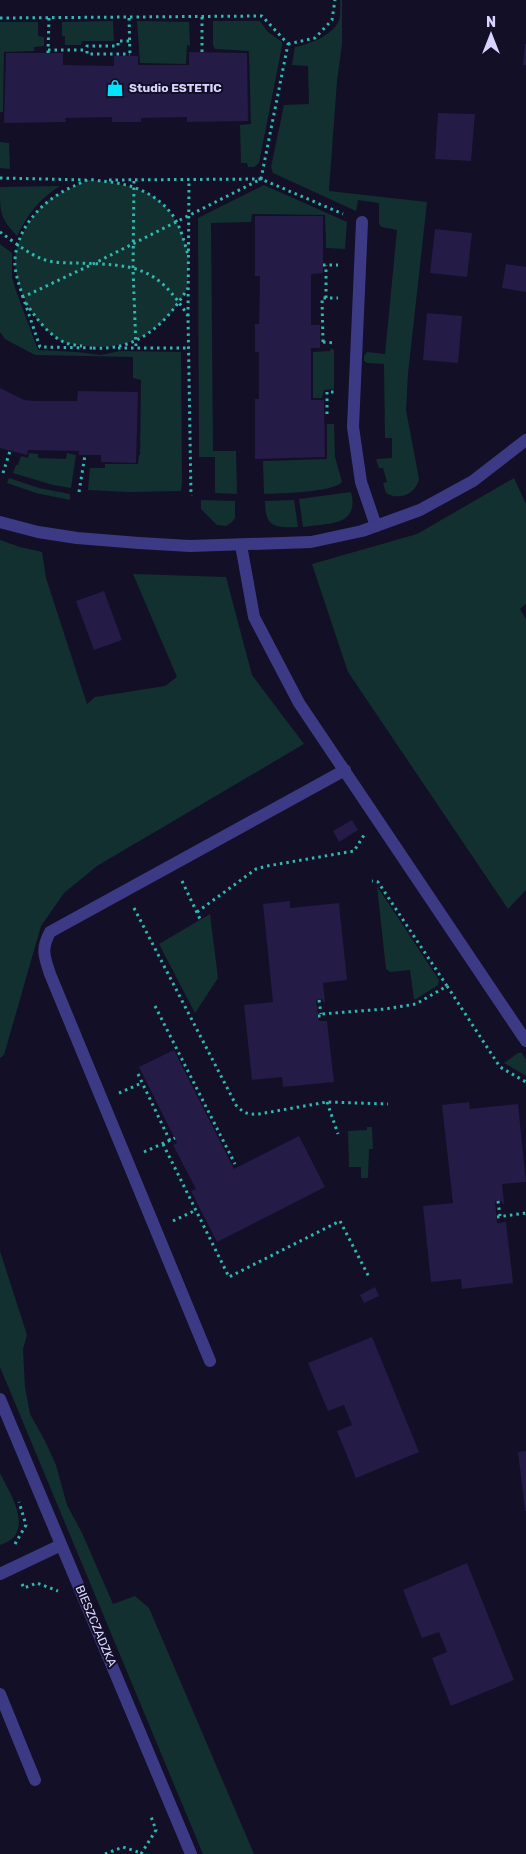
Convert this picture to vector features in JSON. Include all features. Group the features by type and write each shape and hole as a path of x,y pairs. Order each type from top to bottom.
{"street":[{"path":"362,222 353,427 361,482 376,526"},
{"path":"0,522 38,532 77,538 182,545 312,542 376,526 420,510 473,481 526,440"},
{"path":"242,545 254,617 299,703 526,1041"},
{"path":"210,1361 50,974 44,956 44,942 50,932 345,770"},
{"name":"BIESZCZADZKA","path":"0,1399 191,1854"},
{"path":"0,1574 61,1545"},
{"path":"0,1694 35,1780"}],"path":[{"path":"288,44 315,38 332,20 335,0"},
{"path":"0,18 262,16 288,44"},
{"path":"202,17 202,52"},
{"path":"49,18 48,51 87,50"},
{"path":"129,18 130,55 86,54 87,46 118,46 118,41 129,41"},
{"path":"261,179 288,44"},
{"path":"0,178 89,180 261,179 362,222"},
{"path":"23,296 93,264 261,179"},
{"path":"187,348 40,347 23,296 15,262 18,244 35,214 50,199 64,190 89,180 120,183 153,195 172,214 188,255"},
{"path":"134,180 133,268 136,348"},
{"path":"189,180 187,348 190,496"},
{"path":"0,232 42,259 60,263 119,264 159,279 179,302 188,316"},
{"path":"326,298 325,265 338,265"},
{"path":"104,348 128,345 152,331 172,314 188,288"},
{"path":"23,296 34,316 47,330 66,343 94,348"},
{"path":"337,342 322,342 322,298 338,298"},
{"path":"336,413 326,414 327,392 337,392"},
{"path":"3,473 10,451"},
{"path":"79,492 84,455"},
{"path":"197,912 256,869 354,851 364,838 365,829"},
{"path":"174,885 190,876"},
{"path":"182,880 200,919"},
{"path":"372,881 378,882 500,1067 526,1082"},
{"path":"126,912 142,903"},
{"path":"133,908 236,1105 242,1112 250,1115 259,1114 327,1102 388,1104"},
{"path":"319,1000 319,1015 385,1009 416,1004 447,986"},
{"path":"155,1006 212,1122 235,1164"},
{"path":"138,1074 170,1140"},
{"path":"118,1093 142,1083"},
{"path":"115,1085 122,1102"},
{"path":"327,1102 338,1134"},
{"path":"140,1144 144,1153 175,1138"},
{"path":"163,1144 230,1277 340,1221 370,1277"},
{"path":"498,1201 499,1217 526,1214"},
{"path":"173,1221 196,1210"},
{"path":"169,1212 176,1229"},
{"path":"10,1551 26,1525 18,1498"},
{"path":"24,1588 37,1583 58,1590 62,1600"},
{"path":"105,1854 123,1847 141,1853 156,1830 149,1812"}],"green space":[{"path":"340,0 342,0 342,44 337,81 329,191 427,202 408,374 406,410 419,479 411,492 401,496 386,493 383,483 387,482 383,468 379,468 376,459 392,458 392,438 385,438 384,364 367,363 364,361 364,356 367,352 385,354 397,230 382,227 379,224 379,203 358,200 356,211 273,173 271,167 284,105 309,104 308,66 292,65 295,47 307,44 332,31 339,20"},
{"path":"113,21 114,41 82,41 81,45 65,45 65,36 62,36 62,22"},
{"path":"137,21 189,22 190,46 187,45 186,64 140,63"},
{"path":"213,21 260,21 268,32 282,42 259,163 254,167 248,167 247,163 241,163 240,125 251,124 249,51 215,49 213,45"},
{"path":"0,22 38,22 38,36 44,37 44,46 34,47 34,51 4,52 3,112 0,112"},
{"path":"0,142 9,143 10,169 0,168"},
{"path":"89,180 128,186 143,191 158,200 176,220 188,254 187,287 184,295 166,319 143,336 131,342 103,347 73,345 55,337 37,320 30,309 16,274 16,254 21,236 38,210 51,198"},
{"path":"264,185 347,222 345,249 326,248 325,215 252,214 251,222 211,223 213,451 236,451 237,494 215,493 215,457 199,457 198,218"},
{"path":"60,186 46,196 35,208 17,236 7,224 2,214 0,187"},
{"path":"0,244 12,253 12,277 38,350 101,355 120,351 181,352 181,491 128,492 88,490 90,468 105,468 105,464 138,464 140,455 141,380 133,378 133,357 35,355 5,339 0,332"},
{"path":"331,348 334,350 334,389 324,390 322,398 313,398 313,352 330,351"},
{"path":"327,424 334,424 335,457 342,482 336,486 317,490 264,494 263,461 327,459"},
{"path":"29,453 38,454 38,458 66,459 67,453 76,455 71,488 53,485 13,473 21,456 28,458"},
{"path":"9,478 39,488 70,494 70,500 36,493 7,483"},
{"path":"514,478 526,504 526,604 520,609 526,619 526,890 508,909 348,672 312,564 417,534"},
{"path":"351,492 353,503 351,512 346,517 331,523 303,527 299,499"},
{"path":"201,500 235,501 235,518 226,526 217,525 201,509"},
{"path":"294,500 298,527 277,526 269,521 265,510 265,501"},
{"path":"0,540 42,552 46,578 87,704 95,697 165,686 177,677 133,574 226,577 252,675 304,744 97,866 64,893 41,926 4,1055 0,1058"},
{"path":"377,886 439,980 438,985 416,999 414,999 410,970 390,972 386,969"},
{"path":"210,914 218,978 195,1013 159,944"},
{"path":"518,1053 522,1053 526,1060 526,1076 504,1063"},
{"path":"367,1127 372,1127 373,1149 369,1149 368,1178 361,1178 361,1167 349,1167 348,1131 367,1130"},
{"path":"0,1251 27,1335 23,1349 25,1387 30,1414 56,1465 67,1505 82,1533 113,1604 135,1596 149,1608 254,1854 203,1854 0,1367"},
{"path":"0,1473 12,1496 19,1522 18,1530 14,1537 0,1545"}],"building":[{"path":"525,44 526,65 523,65"},
{"path":"189,52 247,53 248,121 187,122 187,117 141,118 141,122 112,122 112,117 65,118 66,122 4,123 6,53 63,53 63,65 114,66 114,56 138,56 138,65 189,65"},
{"path":"438,113 475,114 471,161 435,159"},
{"path":"255,216 323,216 323,273 311,274 311,325 320,325 320,348 311,348 311,400 324,400 325,457 255,459 255,399 259,399 259,352 255,352 255,324 259,324 260,276 255,276"},
{"path":"435,229 472,233 467,277 430,273"},
{"path":"506,264 526,267 526,292 502,288"},
{"path":"427,313 462,316 458,363 423,360"},
{"path":"0,388 24,400 36,401 77,401 78,391 138,392 136,463 101,462 101,455 79,455 79,451 28,450 27,455 0,448"},
{"path":"104,591 122,640 94,650 76,601"},
{"path":"352,820 358,830 339,842 333,831"},
{"path":"290,901 290,908 339,903 347,980 323,983 325,1002 322,999 316,1000 319,1021 327,1021 334,1082 283,1087 282,1077 252,1080 244,1005 273,1002 263,904"},
{"path":"174,1050 234,1169 299,1136 325,1187 217,1242 191,1191 196,1189 173,1145 177,1143 139,1067"},
{"path":"469,1102 470,1109 518,1104 526,1182 502,1184 504,1203 502,1204 502,1201 495,1201 497,1223 506,1222 513,1283 462,1289 461,1279 431,1282 423,1206 453,1203 442,1105"},
{"path":"375,1287 379,1296 364,1303 360,1295"},
{"path":"372,1337 419,1452 356,1478 337,1431 352,1425 344,1405 328,1411 308,1363"},
{"path":"526,1451 526,1511 525,1511 518,1452"},
{"path":"467,1563 514,1680 451,1706 432,1658 447,1652 439,1632 422,1638 403,1590"}],"place":[{"name":"Studio ESTETIC","path":"115,88"}]}
